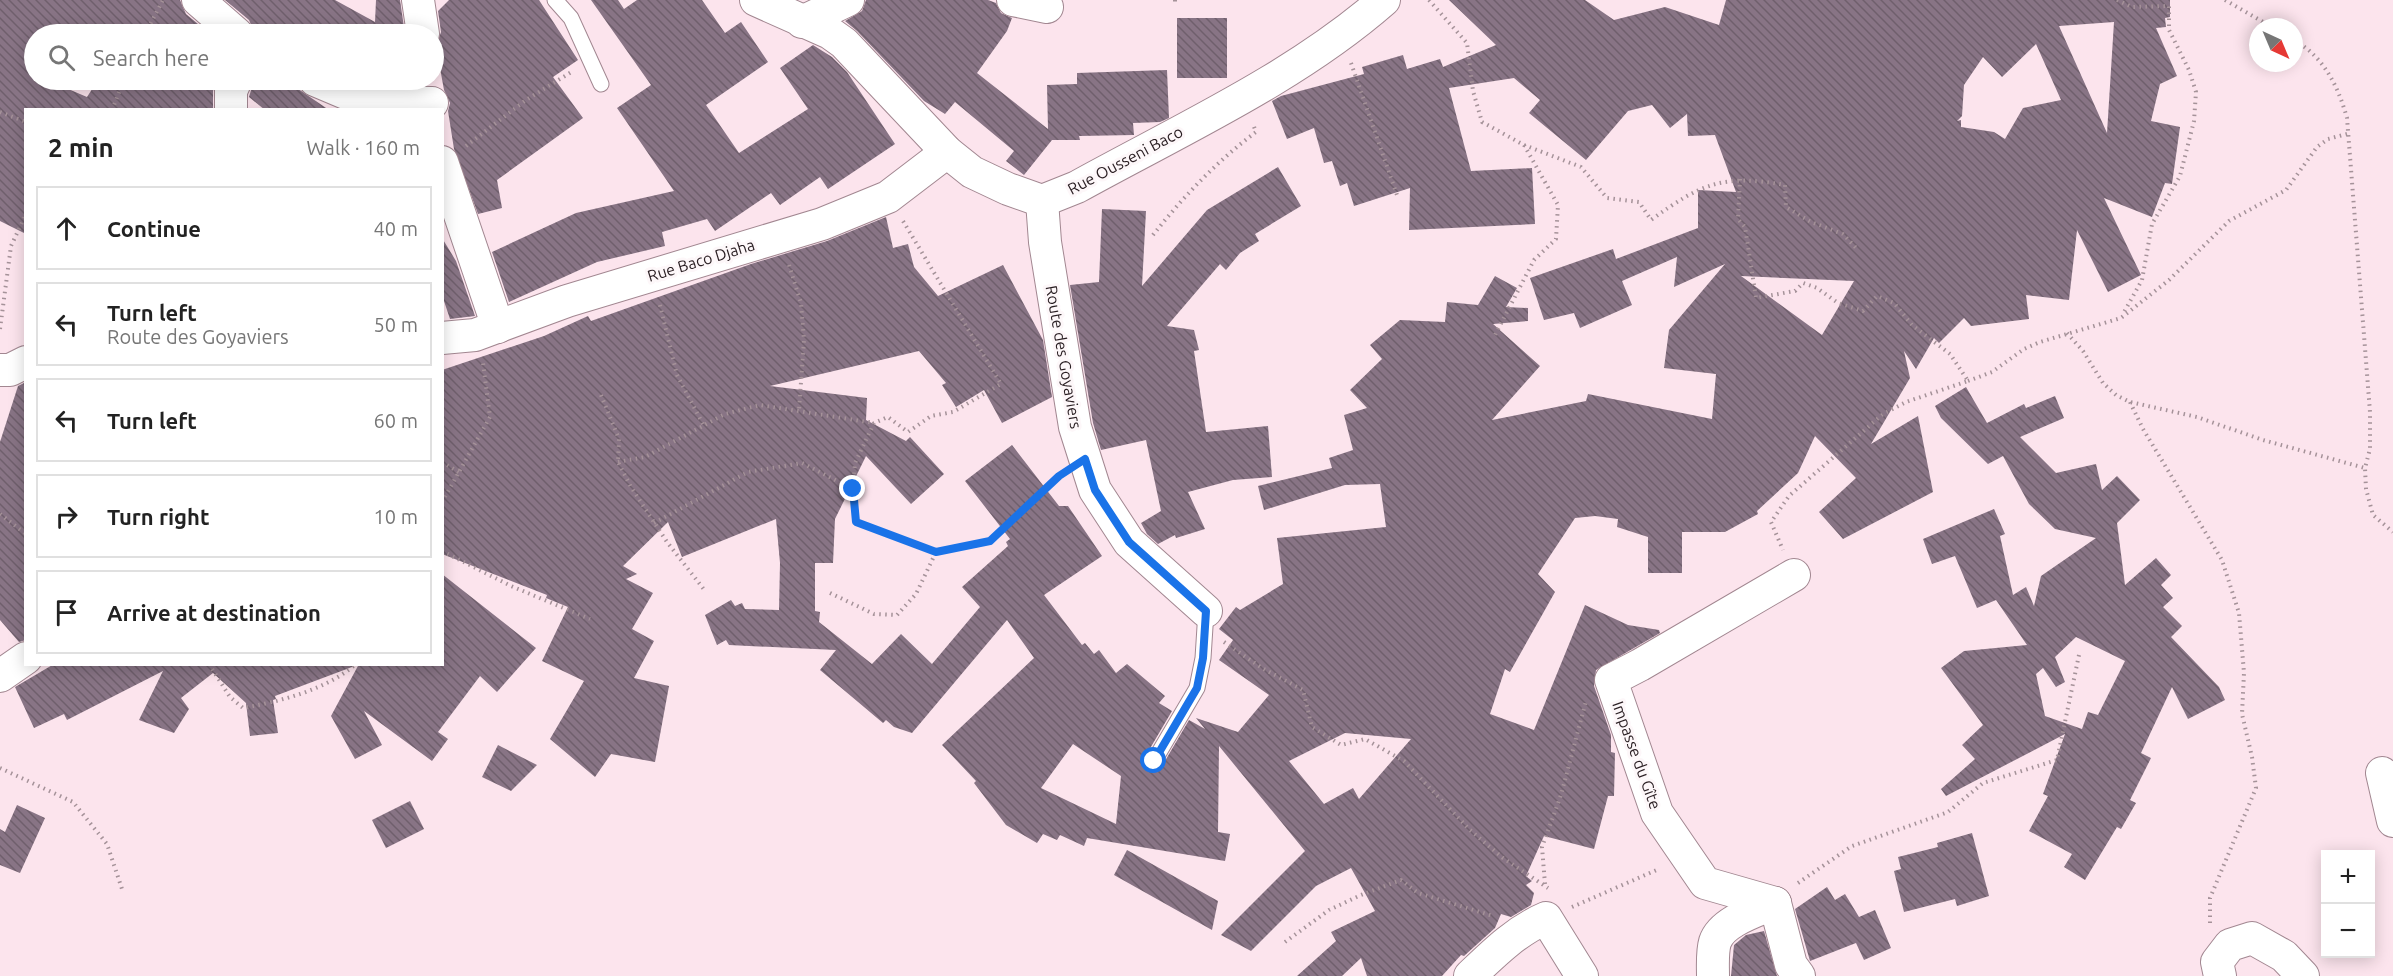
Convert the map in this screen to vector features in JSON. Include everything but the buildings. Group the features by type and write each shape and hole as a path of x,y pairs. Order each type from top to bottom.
{"street":[{"path":"198,0 226,24"},
{"path":"418,0 422,24"},
{"path":"756,0 830,33 844,43 947,152 972,172 1008,189 1042,201"},
{"path":"802,22 848,0"},
{"path":"1013,0 1047,7"},
{"name":"Rue Ousseni Baco","path":"1042,201 1077,188 1290,69 1342,34 1384,0"},
{"path":"231,90 231,108"},
{"path":"339,90 367,102 432,97"},
{"name":"Rue Baco Djaha","path":"444,338 487,331 653,275 822,224 888,197 947,152"},
{"path":"444,167 487,331"},
{"name":"Route des Goyaviers","path":"1042,201 1045,242 1075,427 1095,490 1129,542 1205,621"},
{"path":"0,370 10,370 24,363"},
{"name":"Impasse du Gîte","path":"1775,903 1704,883 1657,813 1611,680 1640,666 1794,574"},
{"path":"0,676 24,659"},
{"path":"2382,773 2393,821"},
{"path":"1713,976 1716,940 1727,928 1746,915 1775,903 1791,965 1799,976"},
{"path":"1470,976 1518,934 1546,918 1582,976"},
{"path":"2218,969 2230,945 2252,938 2284,956 2303,976"}],"lane":[{"path":"555,0 571,18 601,84"},
{"path":"1154,761 1197,688 1203,658 1205,621"}],"path":[{"path":"150,24 163,0"},
{"path":"1429,0 1467,43 1473,91 1482,122 1524,145 1581,167 1607,198 1640,202 1651,220 1678,200 1709,184 1740,179 1785,185 1786,207 1810,222 1843,234 1857,249"},
{"path":"2117,0 2132,7 2169,6 2169,30 2189,70 2196,92 2194,121 2180,176 2152,224 2142,280 2121,318"},
{"path":"2224,0 2256,18"},
{"path":"1342,34 1397,195"},
{"path":"2303,48 2326,67 2340,92 2348,134 2370,412 2370,448 2365,468 2373,515 2393,532"},
{"path":"444,162 526,100 589,61"},
{"path":"113,108 120,90"},
{"path":"0,112 24,121"},
{"path":"1794,574 1771,522 1789,496 1883,414 1916,398 1992,372 2024,349 2067,333 2121,318 2169,280 2229,221 2286,190 2317,147 2328,139 2348,134"},
{"path":"1153,235 1179,202 1239,145"},
{"path":"1495,334 1534,260 1556,239 1558,205 1524,145"},
{"path":"1740,179 1738,219 1745,227 1756,298 1795,291 1803,283 1817,288 1838,303 1863,311 1878,296 1894,303 1912,325 1950,354 1968,381"},
{"path":"618,462 645,457 725,414 760,405 874,423 888,417 908,432 931,416 953,412 1001,384 888,197"},
{"path":"0,329 10,246 24,218"},
{"path":"780,237 801,303 804,340 799,410"},
{"path":"653,275 677,375 704,426"},
{"path":"444,499 490,417 481,348 487,331"},
{"path":"2067,333 2083,351 2103,383 2116,395 2130,402 2197,417 2263,440 2365,468"},
{"path":"601,395 619,439 618,462 654,523 706,592"},
{"path":"2130,402 2143,429 2223,560 2239,613 2244,673 2242,714 2252,757 2256,788 2210,898 2209,916 2218,969"},
{"path":"874,423 855,463 853,489 856,522 936,552 990,541 1059,476 1085,459"},
{"path":"444,463 460,473"},
{"path":"654,523 748,472 802,463 853,489"},
{"path":"0,514 24,532"},
{"path":"444,552 511,586 590,619"},
{"path":"830,593 874,614 897,615 916,594 936,552"},
{"path":"1205,621 1262,668 1303,690 1312,727 1341,745 1365,739 1404,761 1470,830 1503,858 1550,890 1546,918"},
{"path":"1775,903 1805,876 1852,846 1948,812 1983,783 2057,760 2079,655"},
{"path":"210,666 230,697 243,708 267,704 322,686 353,666"},
{"path":"1545,885 1542,847 1561,795 1587,698 1611,684"},
{"path":"0,768 73,802 107,844 122,889"},
{"path":"1546,918 1687,857"},
{"path":"1285,942 1329,910 1401,880 1418,893 1490,914 1518,934"}],"route":[{"path":"853,489 856,522 936,552 990,541 1059,476 1085,459 1095,490 1129,542 1206,611 1203,658 1197,688 1154,761"}]}
